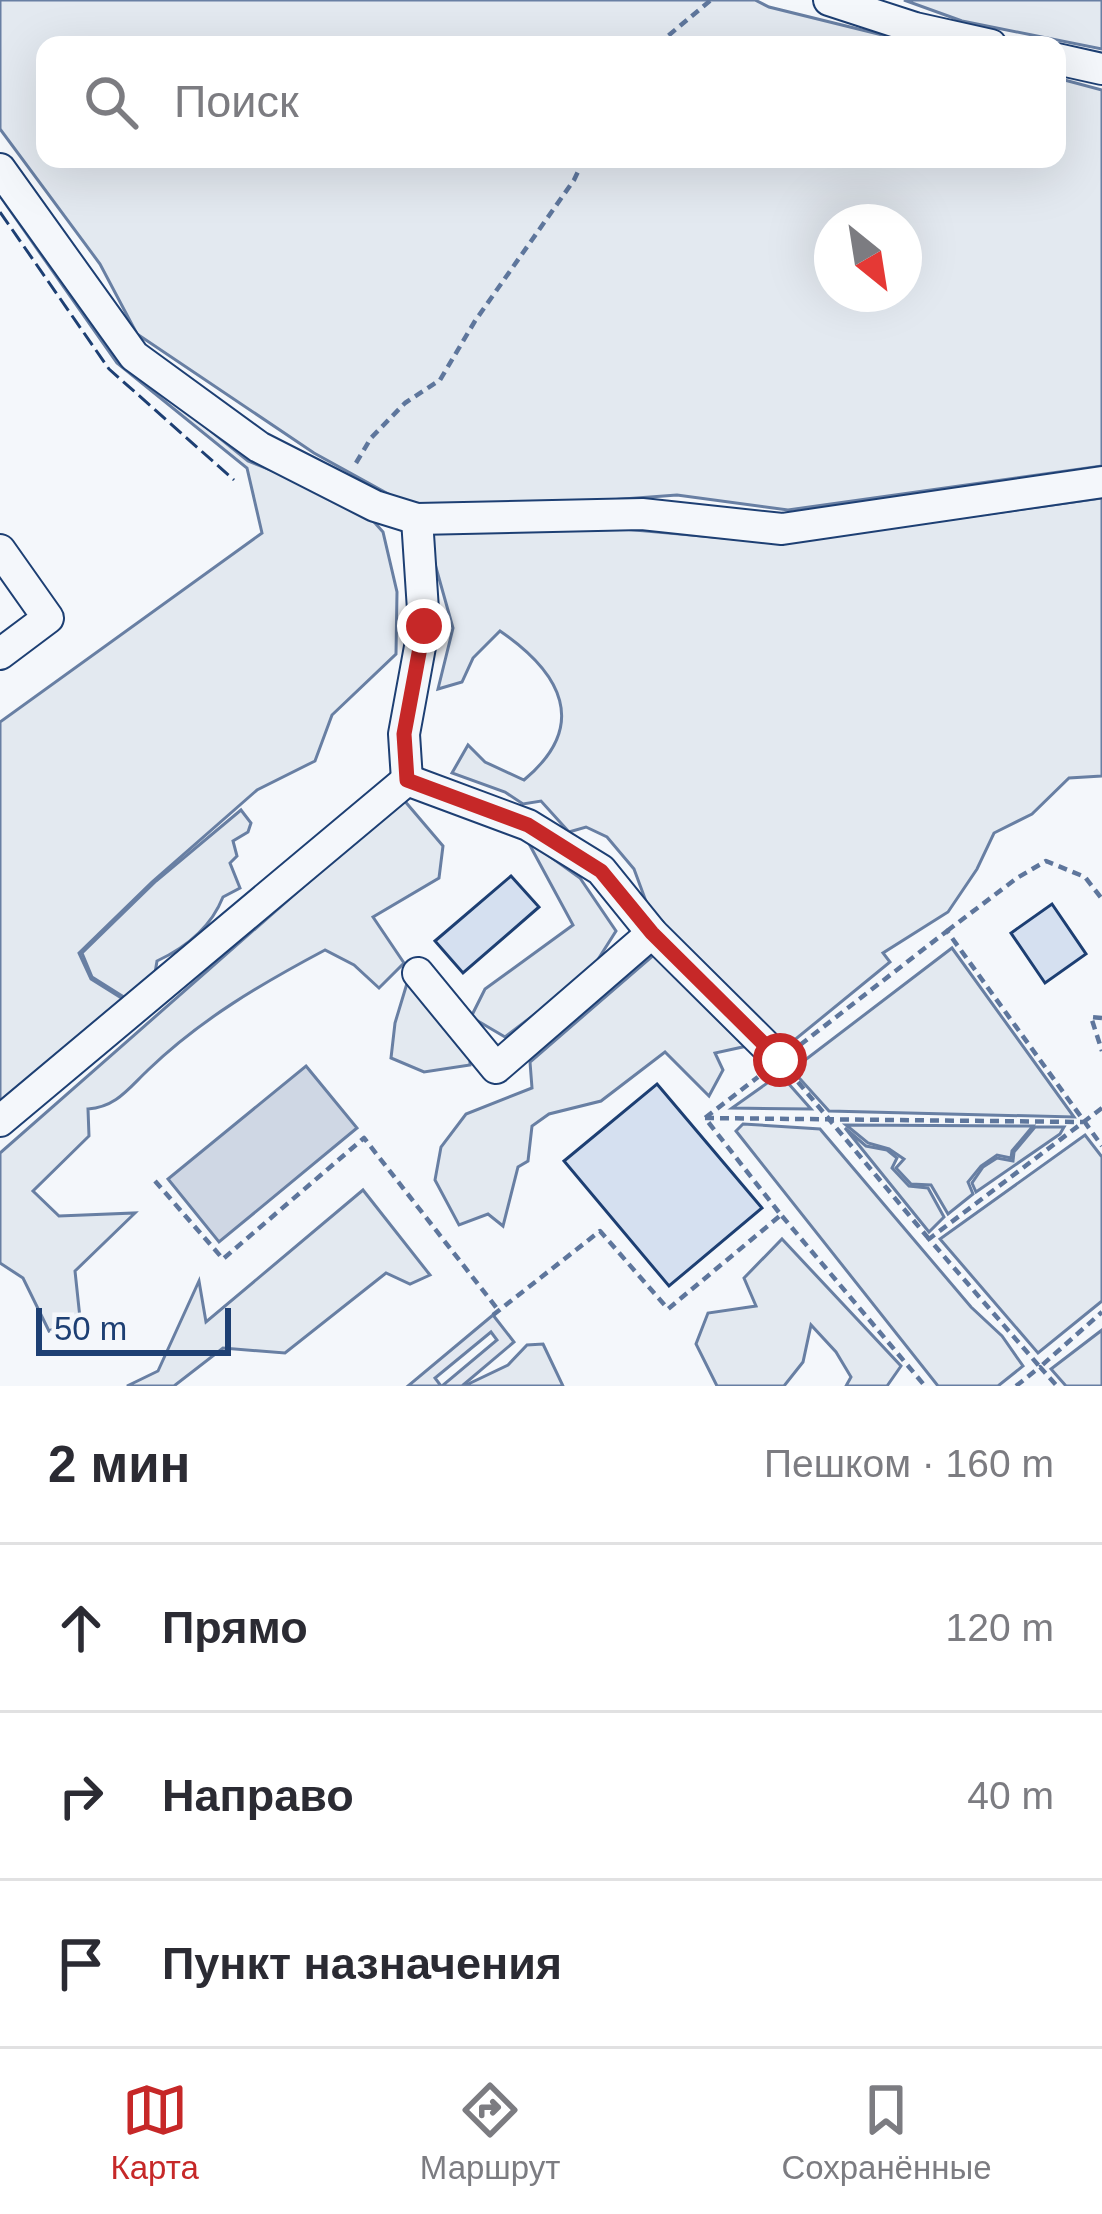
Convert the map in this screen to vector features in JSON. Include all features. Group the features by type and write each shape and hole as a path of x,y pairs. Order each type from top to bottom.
{"street":[{"path":"829,0 951,36"},
{"path":"1066,61 1102,69"},
{"path":"0,169 134,356 260,447 375,506 417,519 642,514 782,529 1102,482"},
{"path":"407,780 404,734 424,626 417,519"},
{"path":"0,550 48,618 0,653"},
{"path":"407,780 528,825 601,871 652,933 780,1060"},
{"path":"0,1121 407,780"},
{"path":"418,973 496,1068 652,933"}],"path":[{"path":"665,36 711,0"},
{"path":"340,488 371,438 406,403 440,380 580,168"},
{"path":"705,1118 1017,878 1046,861 1085,877 1102,899"},
{"path":"947,931 1102,1146"},
{"path":"1102,1018 1091,1017 1102,1051"},
{"path":"780,1060 1057,1386"},
{"path":"929,1238 1102,1108"},
{"path":"705,1118 1084,1122"},
{"path":"705,1118 925,1386"},
{"path":"155,1181 223,1259 364,1138 496,1313 600,1231 668,1309 781,1215"},
{"path":"1016,1386 1102,1312"}],"shaded area":[{"path":"0,0 755,0 887,36 36,36 36,168 1066,168 1066,80 1102,90 1102,466 788,510 677,495 449,512 435,532 612,528 780,543 1102,498 1102,776 1069,778 1032,814 994,833 948,912 883,953 890,962 781,1051 654,923 634,869 607,837 586,827 569,832 541,801 523,804 505,792 452,773 468,745 485,762 524,780 557,739 560,701 539,664 500,631 473,658 462,682 438,689 453,628 428,539 430,517 314,453 137,334 100,264 0,129"},
{"path":"904,0 1102,0 1102,49 1066,42 1066,36 1037,36 962,21"},
{"path":"0,187 120,358 248,461 359,505 383,532 397,592 396,654 332,715 315,761 257,790 79,953 91,979 123,999 0,1104 0,722 262,533 247,468 117,363 0,196"},
{"path":"403,799 443,846 439,878 373,917 404,963 379,988 354,965 325,950 210,1019 114,1101 88,1109 89,1136 33,1191 59,1216 135,1213 75,1271 80,1318 49,1331 23,1278 0,1263 0,1153"},
{"path":"241,810 251,823 248,832 233,841 237,856 230,863 240,888 223,897 197,935 157,961 154,979 127,999 92,977 82,953 156,881"},
{"path":"527,840 580,878 616,931 590,972 505,1037 471,1017 485,989 573,925"},
{"path":"952,948 1074,1117 829,1111 792,1070"},
{"path":"656,953 747,1046 715,1053 723,1070 709,1096 665,1052 601,1101 549,1114 532,1126 528,1161 518,1167 503,1226 488,1214 459,1225 435,1180 441,1147 466,1114 532,1088 530,1062"},
{"path":"408,980 470,1051 470,1065 424,1072 391,1058"},
{"path":"306,1066 357,1128 219,1242 168,1179"},
{"path":"780,1074 811,1109 732,1108"},
{"path":"743,1124 820,1129 1023,1366 998,1386 938,1386 736,1131"},
{"path":"846,1125 1033,1126 1011,1158 997,1155 981,1166 968,1182 973,1194 948,1214 931,1185 911,1184 896,1168 904,1159 868,1143"},
{"path":"1035,1127 1064,1127 976,1192 972,1183 983,1167 997,1158 1013,1161 1014,1152"},
{"path":"845,1128 866,1146 887,1150 897,1158 892,1168 909,1186 928,1188 944,1217 929,1232"},
{"path":"1085,1135 1102,1157 1102,1301 1038,1353 940,1239"},
{"path":"363,1190 430,1275 410,1284 386,1273 285,1353 223,1348 174,1386 127,1386 158,1371 199,1281 206,1322"},
{"path":"782,1239 901,1366 887,1386 846,1386 851,1377 811,1325 803,1362 784,1386 717,1386 696,1344 708,1313 756,1306 744,1278"},
{"path":"493,1315 514,1342 462,1386 442,1386 497,1340 491,1332 435,1378 441,1386 408,1386"},
{"path":"1102,1330 1102,1386 1066,1386 1051,1369"},
{"path":"543,1344 563,1386 464,1386 508,1365 527,1345"}],"building":[{"path":"511,876 539,907 463,973 435,941"},
{"path":"1052,904 1086,954 1045,983 1011,933"},
{"path":"657,1084 762,1208 669,1286 564,1161"}],"fence":[{"path":"0,212 109,369 234,480"}],"route":[{"path":"424,626 404,734 407,780 528,825 601,871 652,933 780,1060"}]}
